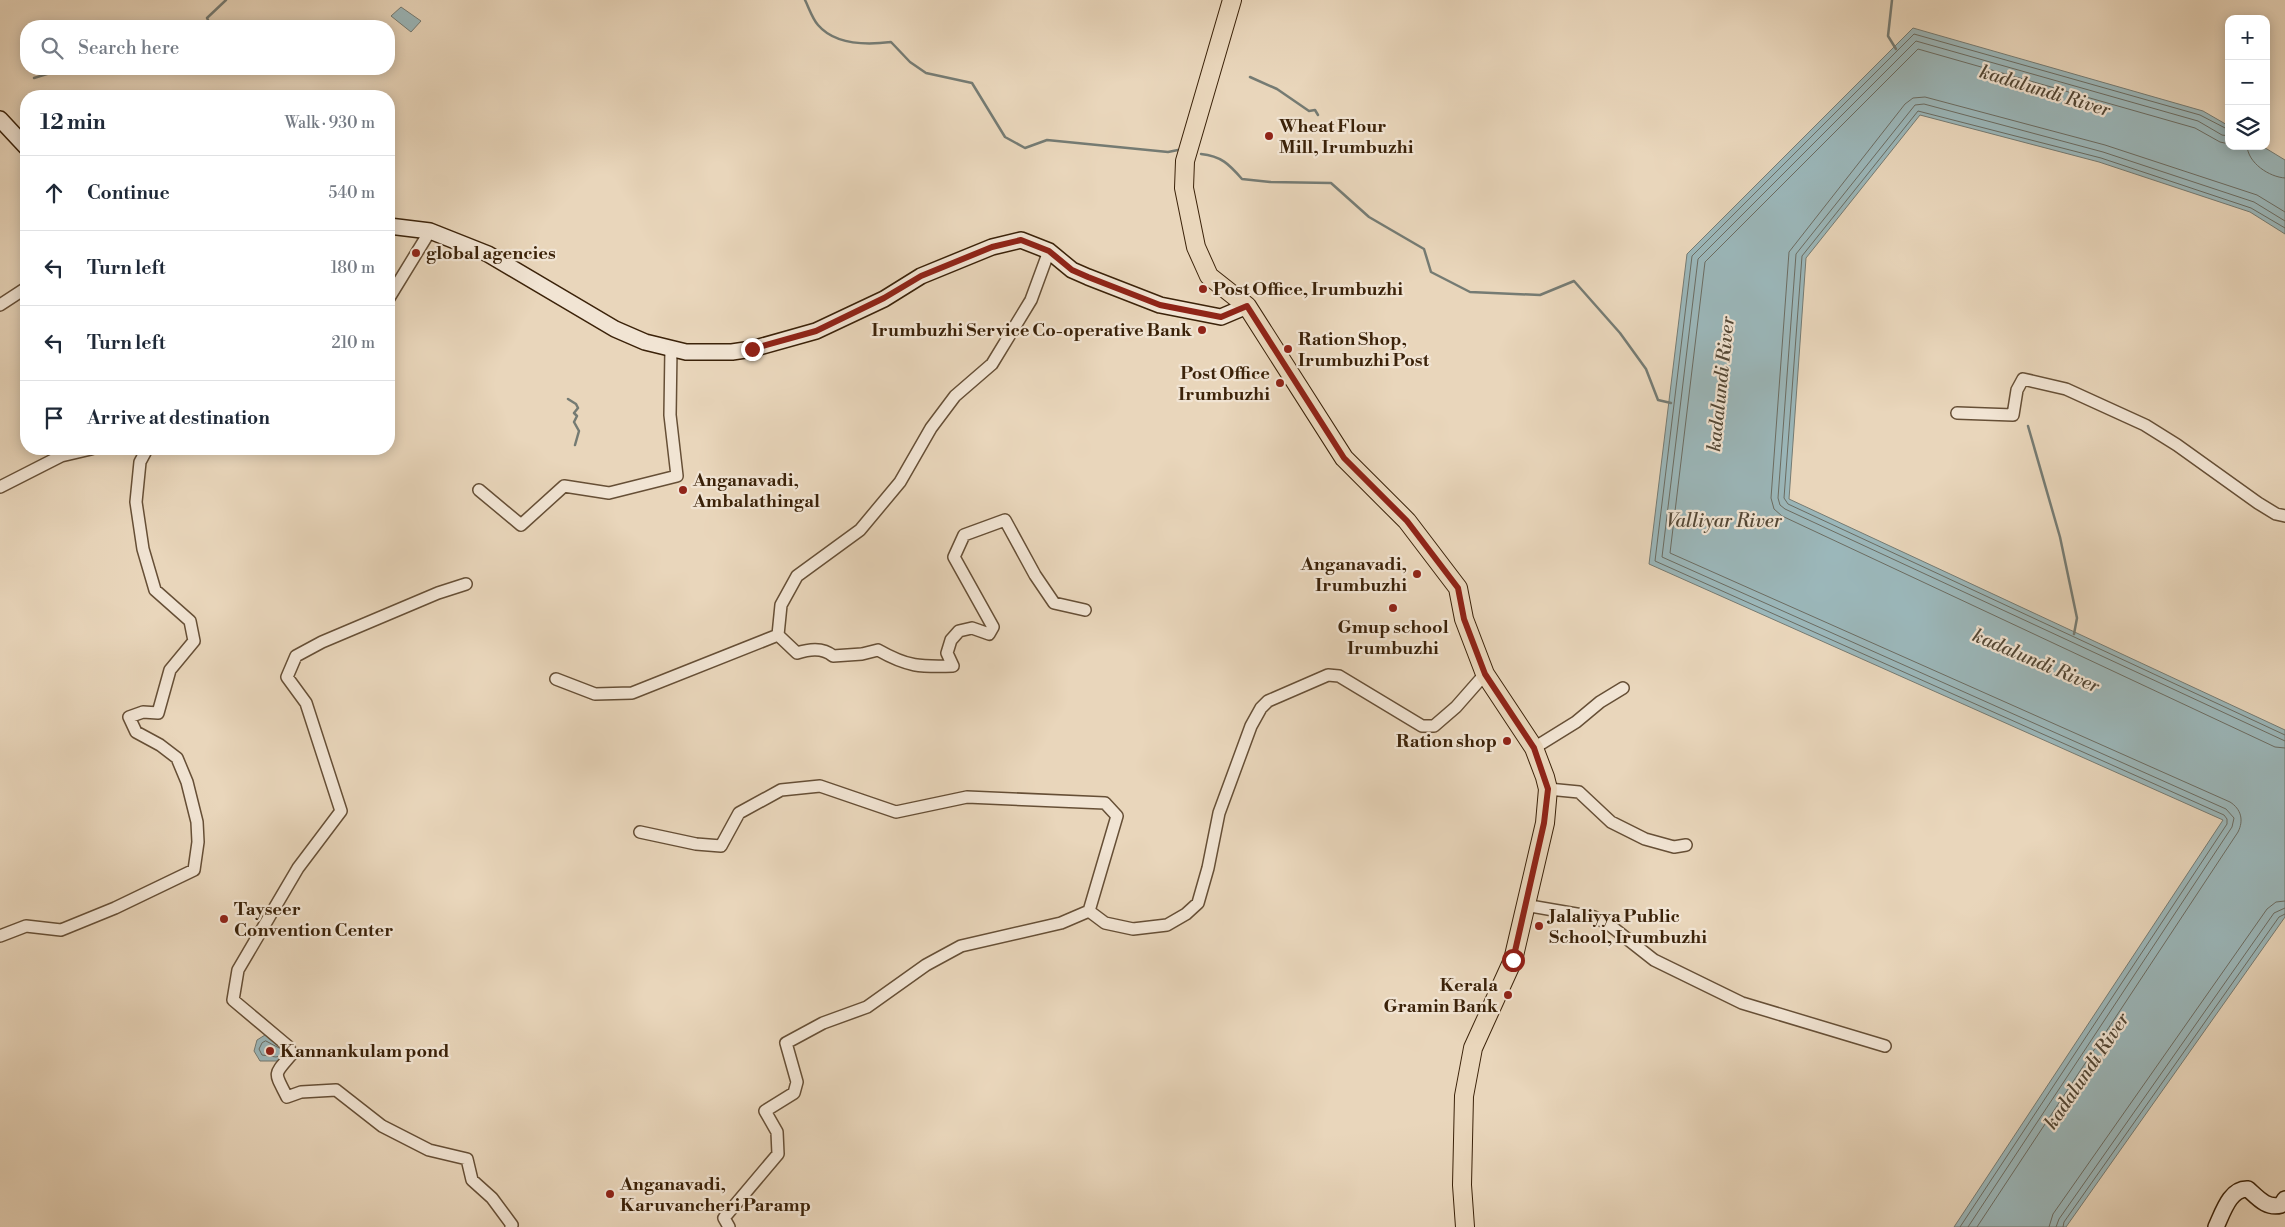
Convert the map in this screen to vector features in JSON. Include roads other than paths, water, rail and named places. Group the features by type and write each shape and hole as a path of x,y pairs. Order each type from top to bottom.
{"main road":[{"path":"1232,0 1218,52 1189,143 1184,188 1196,247 1209,276 1247,306 1344,458 1407,521 1458,588 1464,619 1485,674 1534,748 1548,789 1544,823 1513,960 1473,1048 1465,1086 1462,1185 1465,1227"},
{"path":"0,120 20,141"},
{"path":"395,227 430,231 488,254 615,328 645,342 704,353 752,349 816,331 884,298 921,276 992,247 1021,240 1049,251 1072,270 1160,305 1221,317 1247,306"},
{"path":"2216,1227 2234,1192 2241,1189 2248,1189 2262,1202 2276,1206 2281,1205 2285,1198"}],"street":[{"path":"395,288 430,231"},
{"path":"778,635 781,605 797,576 860,530 900,482 931,428 955,396 992,364 1031,300 1049,251"},
{"path":"0,305 20,292"},
{"path":"479,490 521,525 564,486 609,493 677,476 670,415 671,348"},
{"path":"1957,413 2013,415 2017,390 2023,379 2066,389 2145,425 2185,450 2258,503 2276,514 2285,516"},
{"path":"0,487 65,455"},
{"path":"0,936 26,926 61,930 115,908 194,870 197,822 187,782 177,758 160,745 136,732 129,717 144,712 158,713 170,670 194,641 190,621 155,590 143,550 136,502 140,462 143,455"},
{"path":"778,635 797,653 808,649 827,651 833,656 862,654 878,650 898,661 914,666 953,666 947,654 951,640 959,631 972,628 989,634 993,627 954,557 964,535 1005,520 1035,575 1054,603 1085,610"},
{"path":"466,584 429,597 322,642 296,656 287,677 306,703 341,810 298,868 238,970 234,1000 289,1047 291,1055 277,1069 277,1076 286,1097 302,1092 336,1090 390,1130 429,1150 467,1159 472,1180 492,1198 512,1225 511,1227"},
{"path":"556,679 595,694 632,693 778,635"},
{"path":"1089,911 1105,923 1133,929 1167,925 1186,914 1198,903 1208,868 1219,813 1251,726 1268,700 1328,675 1339,676 1422,726 1434,726 1456,707 1485,674"},
{"path":"1534,748 1576,722 1600,702 1623,688"},
{"path":"640,832 696,844 721,846 739,813 752,804 781,790 820,786 896,812 967,797 1105,803 1117,816 1089,911"},
{"path":"1548,789 1579,792 1612,822 1645,839 1674,847 1686,845"},
{"path":"1524,905 1594,917 1607,923 1654,960 1742,1003 1885,1046"},
{"path":"729,1227 724,1218 778,1154 777,1132 765,1111 794,1093 797,1082 786,1042 823,1023 867,1007 926,964 961,946 1061,923 1089,911"}],"water":[{"path":"401,7 421,21 411,32 391,16"},
{"name":"Valliyar River","path":"1913,28 2203,111 2225,124 2225,150 2269,150 2285,160 2285,234 2250,212 2099,162 1920,115 1806,258 1789,499 2285,730 2285,917 2066,1227 1954,1227 2223,820 1649,564 1687,254"},
{"path":"265,1035 285,1046 287,1051 283,1061 260,1061 254,1051 257,1040"}],"waterway":[{"path":"208,20 207,18 226,0"},
{"path":"805,0 818,25 833,37 862,43 891,42 910,62 926,73 972,83 1005,137 1025,148 1047,140 1168,152 1178,150"},
{"path":"1892,0 1888,36 1896,49"},
{"path":"34,78 44,75"},
{"path":"1250,77 1277,89 1309,111 1315,110 1318,115"},
{"path":"1201,154 1224,162 1242,179 1270,182 1331,183 1369,217 1424,249 1431,272 1470,292 1540,295 1574,281 1620,333 1646,369 1658,400 1671,403"},
{"path":"568,399 576,404 578,408 574,413 577,416 574,422 579,431 575,445"},
{"path":"2028,426 2060,537 2077,618 2074,634"}],"place":[{"name":"Wheat Flour Mill, Irumbuzhi","path":"1269,136"},
{"name":"global agencies","path":"416,253"},
{"name":"Post Office, Irumbuzhi","path":"1203,289"},
{"name":"Irumbuzhi Service Co-operative Bank","path":"1202,330"},
{"name":"Ration Shop, Irumbuzhi Post","path":"1288,349"},
{"name":"Post Office Irumbuzhi","path":"1280,383"},
{"name":"Anganavadi, Ambalathingal","path":"683,490"},
{"name":"Anganavadi, Irumbuzhi","path":"1417,574"},
{"name":"Gmup school Irumbuzhi","path":"1393,608"},
{"name":"Ration shop","path":"1507,741"},
{"name":"Tayseer Convention Center","path":"224,919"},
{"name":"Jalaliyya Public School, Irumbuzhi","path":"1539,926"},
{"name":"Kerala Gramin Bank","path":"1508,995"},
{"name":"Kannankulam pond","path":"270,1051"},
{"name":"Anganavadi, Karuvancheri Paramp","path":"610,1194"}],"water label":[{"name":"kadalundi River","path":"2045,91"},
{"name":"kadalundi River","path":"1721,384"},
{"name":"kadalundi River","path":"2036,661"},
{"name":"kadalundi River","path":"2087,1071"}]}
